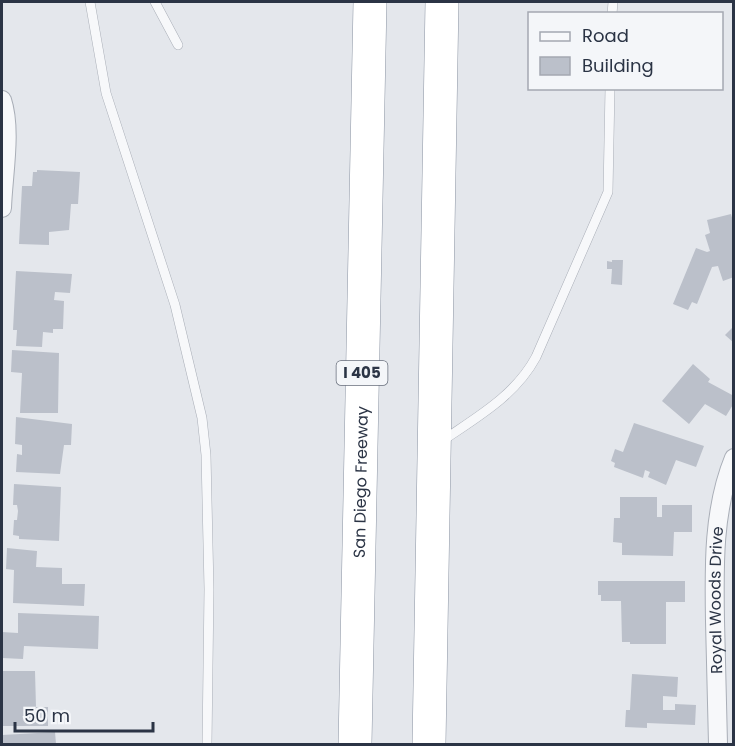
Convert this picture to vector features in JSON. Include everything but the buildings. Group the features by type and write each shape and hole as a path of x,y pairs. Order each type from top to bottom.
{"highway":[{"name":"San Diego Freeway","path":"355,744 370,2"},
{"path":"429,744 442,2"}],"street":[{"path":"2,100 6,132 2,208"},
{"name":"Royal Woods Drive","path":"718,744 714,567 718,517 727,474 734,458"}],"lane":[{"path":"90,2 106,93 175,305 202,418 206,455 209,589 207,744"},
{"path":"156,2 178,45"},
{"path":"433,448 508,394 527,375 536,357 608,192 610,90"}]}
